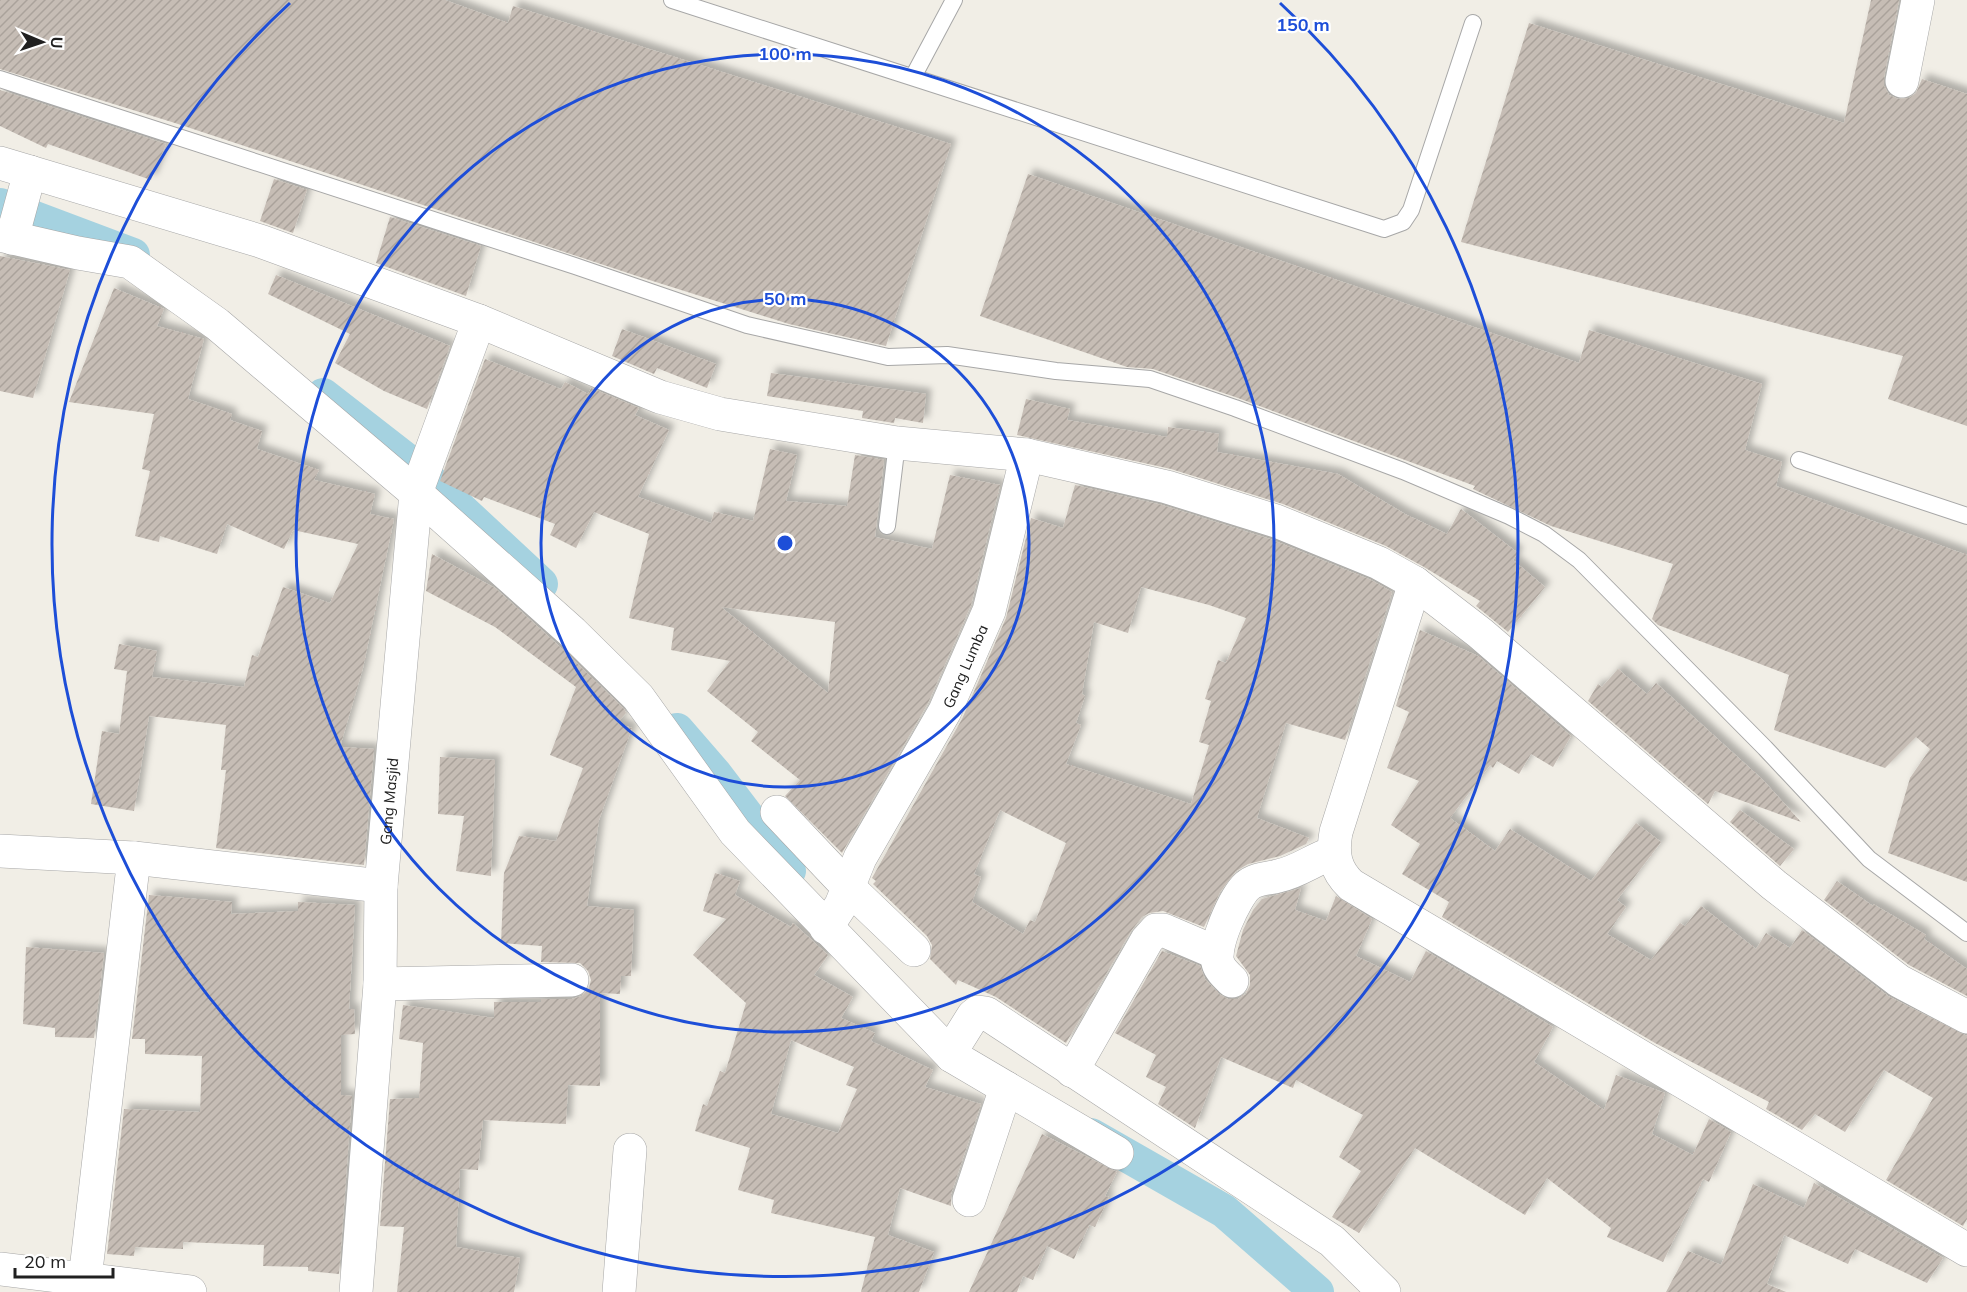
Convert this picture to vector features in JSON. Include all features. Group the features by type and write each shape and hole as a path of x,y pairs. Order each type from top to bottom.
{"street":[{"path":"1902,81 1918,0"},
{"path":"914,950 735,832 638,697 572,632 417,490 217,324 130,262 10,232 18,176 260,241 479,321 660,397 720,414 897,443 1027,455 1167,487 1276,521 1379,563 1415,583 1480,633 1774,885 1899,981 1967,1017"},
{"name":"Gang Masjid","path":"356,1292 380,984 381,886 417,490 479,321"},
{"name":"Gang Lumba","path":"841,900 945,711 989,611 1027,455"},
{"path":"1415,583 1336,832 1333,853 1339,874 1352,885 1967,1250"},
{"path":"777,812 952,1052 1006,1088 1117,1153"},
{"path":"0,851 134,858 381,886"},
{"path":"1232,981 1218,965 1217,953 1220,936 1246,887 1257,880 1297,870 1313,860 1333,853"},
{"path":"85,1279 134,858"},
{"path":"1072,1071 1147,940 1156,930 1163,930 1217,953"},
{"path":"380,984 572,980"},
{"path":"952,1052 973,1016 978,1012 986,1013 1332,1241 1384,1292"},
{"path":"969,1200 1006,1088"},
{"path":"619,1292 630,1150"},
{"path":"0,1269 189,1292"}],"lane":[{"path":"672,0 696,3 914,77 1384,229 1403,222 1411,210 1473,23"},
{"path":"914,77 954,0"},
{"path":"0,79 438,221 747,325 888,357 947,355 1056,370 1150,379 1403,471 1509,516 1544,534 1579,560 1765,748 1869,860 1967,933"},
{"path":"887,526 897,443"},
{"path":"1800,460 1967,516"}],"building":[{"path":"0,0 445,0 508,23 513,6 951,144 886,346 789,324 175,123 0,69"},
{"path":"1871,0 1899,0 1884,77 1884,86 1889,95 1898,99 1909,98 1916,93 1922,79 1967,94 1967,426 1888,399 1903,356 1461,242 1529,23 1844,123"},
{"path":"0,90 166,144 151,180 48,144 46,148 0,126"},
{"path":"1028,174 1579,363 1589,330 1762,384 1745,450 1782,462 1776,486 1967,555 1967,882 1888,853 1910,778 1930,749 1916,737 1885,768 1774,730 1789,675 1658,625 1652,619 1673,564 1551,526 1473,489 1475,486 1238,398 1153,369 1127,367 980,316"},
{"path":"274,179 307,190 293,233 260,221"},
{"path":"390,217 481,246 466,296 376,263"},
{"path":"0,256 70,270 33,398 0,391"},
{"path":"276,275 450,346 427,409 384,391 335,363 350,334 268,294"},
{"path":"114,288 164,309 157,326 204,339 188,399 232,414 230,420 262,431 257,449 319,470 314,480 375,494 370,514 394,519 363,668 340,747 374,749 364,865 216,848 226,770 221,770 226,725 149,716 134,811 91,804 102,731 119,734 127,671 114,669 119,644 157,651 152,677 244,687 252,655 258,657 283,587 330,603 358,544 293,530 284,549 227,524 217,554 160,536 159,542 135,536 150,471 142,469 154,414 69,402"},
{"path":"622,329 716,364 707,388 657,368 654,374 612,356"},
{"path":"485,359 561,389 565,382 588,394 591,388 639,408 635,415 669,430 638,497 711,523 714,512 753,521 770,449 797,455 786,501 847,506 855,455 884,460 875,537 932,549 950,475 1000,485 971,605 928,703 842,853 785,796 800,780 751,741 758,732 707,691 730,661 671,650 674,628 629,618 649,534 594,512 576,548 550,535 555,524 484,497 482,501 440,481","holes":["721,607 835,622 828,693"]},
{"path":"771,373 926,394 923,423 895,418 894,423 862,418 863,411 767,396"},
{"path":"1026,399 1070,409 1067,420 1167,437 1168,427 1219,434 1217,452 1338,474 1405,514 1447,534 1461,509 1518,553 1513,560 1545,587 1508,632 1476,606 1480,601 1424,567 1386,546 1283,504 1171,469 1017,435"},
{"path":"1075,485 1162,505 1270,539 1371,580 1392,592 1345,740 1286,723 1257,818 1309,838 1306,844 1280,856 1248,864 1236,871 1220,892 1204,927 1163,911 1149,913 1142,917 1131,931 1066,1043 996,997 958,980 956,985 930,959 932,945 927,936 873,884 876,881 872,878 962,719 1006,618 1031,518 1063,528","holes":["1141,587 1209,605 1246,618 1226,663 1218,660 1205,699 1211,701 1199,742 1209,745 1191,804 1066,764 1081,725 1076,723 1085,696 1082,694 1094,622 1128,633","1000,810 1066,843 1035,922 1030,920 1023,934 972,902 981,877 974,874"]},
{"path":"432,554 495,588 624,709 626,713 617,723 632,728 599,820 587,906 634,910 631,976 621,976 620,994 600,993 600,1086 568,1085 566,1124 483,1120 478,1170 460,1169 456,1247 520,1258 514,1292 397,1292 404,1227 380,1226 390,1099 419,1098 423,1043 399,1039 403,1005 494,1018 494,1002 541,1002 541,999 572,999 582,996 589,988 591,980 588,971 580,963 541,962 542,946 501,943 504,873 519,836 556,841 583,768 550,755 576,687 495,627 426,591"},
{"path":"1420,630 1478,656 1571,736 1553,767 1531,754 1519,774 1497,761 1493,768 1490,765 1450,818 1495,851 1510,829 1591,881 1636,823 1661,842 1617,900 1626,907 1607,934 1651,960 1680,923 1685,926 1701,906 1756,949 1766,933 1790,948 1802,930 1888,996 1967,1036 1967,1219 1963,1226 1886,1180 1933,1098 1884,1070 1845,1132 1815,1114 1802,1130 1766,1109 1769,1102 1655,1043 1442,917 1449,902 1402,874 1420,844 1391,825 1419,781 1387,768 1409,712 1396,706"},
{"path":"1618,669 1647,694 1656,683 1763,780 1801,822 1715,791 1708,804 1588,701 1598,684 1602,687"},
{"path":"440,757 495,760 491,876 456,871 464,816 438,814"},
{"path":"1740,810 1794,849 1780,866 1730,822"},
{"path":"715,873 740,881 735,895 791,927 793,923 828,955 814,975 853,997 841,1018 875,1033 871,1041 933,1070 925,1087 981,1104 951,1194 951,1206 900,1188 888,1235 934,1252 919,1292 861,1292 875,1237 771,1213 774,1200 738,1190 750,1148 695,1131 703,1104 707,1106 720,1071 725,1073 746,1003 693,955 726,919 703,911","holes":["791,1040 854,1067 846,1085 857,1089 838,1133 771,1114"]},
{"path":"1837,881 1873,906 1873,904 1926,935 1924,939 1967,969 1967,996 1909,965 1824,900"},
{"path":"1301,888 1295,910 1326,921 1336,896 1372,919 1356,956 1410,982 1426,951 1553,1027 1534,1062 1604,1110 1616,1075 1665,1093 1652,1134 1693,1155 1709,1119 1731,1132 1709,1182 1703,1179 1663,1262 1607,1237 1611,1228 1547,1178 1525,1215 1415,1148 1359,1233 1332,1217 1361,1171 1339,1157 1363,1115 1296,1080 1293,1088 1221,1057 1195,1128 1158,1104 1166,1087 1146,1077 1156,1055 1115,1033 1162,951 1200,966 1205,979 1219,994 1228,999 1238,999 1246,994 1250,985 1250,975 1236,956 1243,930 1253,910 1262,899"},
{"path":"149,895 232,902 231,914 298,911 298,902 355,905 349,1009 354,1009 355,1034 341,1035 341,1095 352,1096 339,1274 308,1271 308,1267 263,1266 264,1245 183,1242 183,1249 135,1247 134,1256 107,1254 124,1109 200,1112 202,1056 145,1054 145,1039 132,1039"},
{"path":"26,947 104,953 94,1038 55,1037 55,1028 23,1024"},
{"path":"1042,1134 1117,1172 1105,1196 1109,1197 1095,1227 1089,1225 1074,1259 1047,1246 1033,1280 1023,1276 1017,1292 969,1292"},
{"path":"1814,1183 1943,1258 1927,1283 1855,1249 1848,1264 1784,1235 1767,1284 1786,1292 1666,1292 1688,1251 1721,1265 1753,1184 1804,1208"}],"waterway":[{"path":"0,205 133,255"},
{"path":"323,395 413,465 541,584"},
{"path":"677,730 716,775 789,871"},
{"path":"1091,1135 1224,1211 1317,1292"}]}
